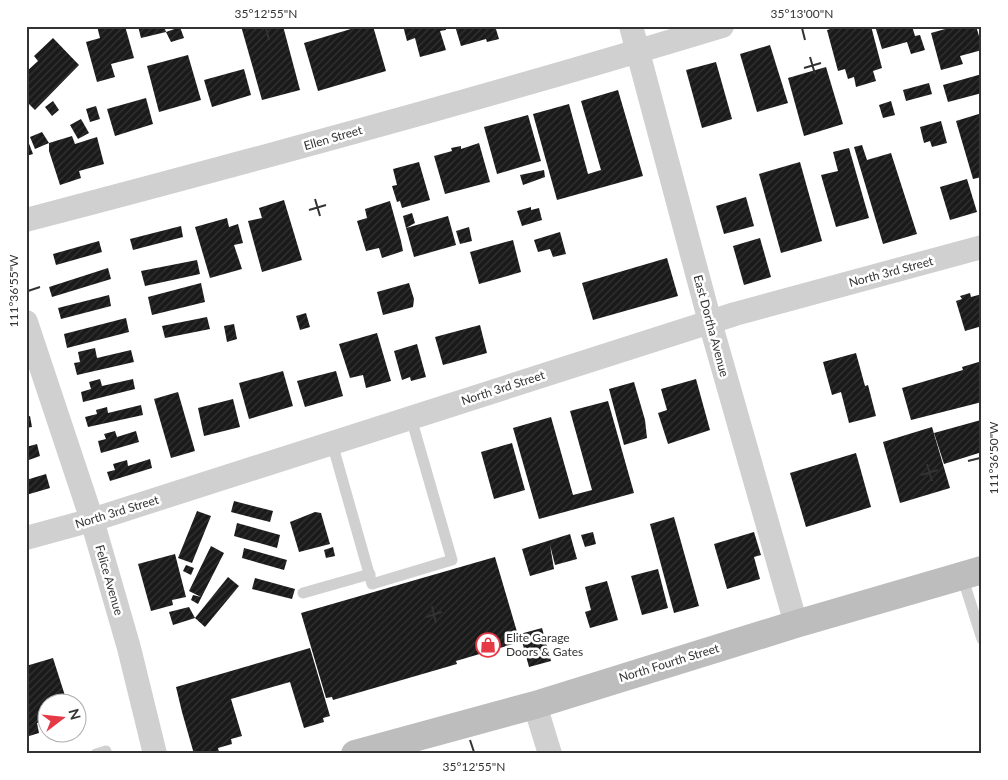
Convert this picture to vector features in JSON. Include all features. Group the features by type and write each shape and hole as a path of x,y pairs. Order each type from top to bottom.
{"main road":[{"name":"North Fourth Street","path":"355,754 535,705 796,624 972,573"}],"street":[{"name":"East Dortha Avenue","path":"631,26 710,322 796,624"},
{"name":"Ellen Street","path":"26,220 286,152 638,52 722,26"},
{"name":"North 3rd Street","path":"26,538 92,520 710,322 982,247"},
{"name":"Felice Avenue","path":"26,322 92,520 129,648 155,754"},
{"path":"535,705 550,754"}],"lane":[{"path":"332,443 372,584 452,560 411,418"},
{"path":"972,573 982,639"},
{"path":"303,593 370,574"}],"building":[{"path":"97,26 125,26 134,58 111,64 115,77 97,82 86,42 100,38"},
{"path":"138,26 164,26 166,32 141,38"},
{"path":"241,26 283,26 300,90 262,100"},
{"path":"361,26 373,26 386,71 318,91 304,43"},
{"path":"403,26 445,26 446,30 440,31 446,50 420,57 415,38 407,41"},
{"path":"455,26 495,26 499,39 487,42 486,39 461,46"},
{"path":"841,26 871,26 882,68 873,71 876,81 856,87 854,77 848,79 845,69 838,71 827,30"},
{"path":"875,26 912,26 915,36 920,35 925,50 911,54 907,42 882,49"},
{"path":"956,26 976,26 982,50 960,56 963,64 941,70 931,33"},
{"path":"180,27 184,38 171,42 166,32"},
{"path":"53,38 79,65 35,110 26,101 26,72 38,61 34,56"},
{"path":"770,45 788,103 757,112 740,54"},
{"path":"188,55 201,100 159,112 147,66"},
{"path":"716,62 732,119 702,128 686,70"},
{"path":"826,67 843,124 804,136 788,78"},
{"path":"244,69 251,95 212,107 204,80"},
{"path":"982,74 982,93 948,102 943,85"},
{"path":"929,83 932,94 906,101 903,90"},
{"path":"618,90 643,176 557,200 533,114 569,104 588,174 601,170 581,101"},
{"path":"146,98 153,124 115,136 107,109"},
{"path":"53,101 59,110 52,116 45,107"},
{"path":"891,101 895,115 883,118 879,105"},
{"path":"96,106 100,119 90,122 86,109"},
{"path":"982,113 982,177 973,179 956,121"},
{"path":"528,115 541,161 497,174 484,127"},
{"path":"81,119 89,133 78,139 70,125"},
{"path":"941,121 947,143 932,147 930,141 924,143 920,127"},
{"path":"42,132 49,143 35,149 30,137"},
{"path":"72,136 75,144 97,137 104,164 79,171 81,178 60,185 49,151 49,143"},
{"path":"28,141 33,154 26,156 26,142"},
{"path":"479,143 490,182 445,194 434,156 452,151 451,148 461,146 461,149"},
{"path":"862,145 867,160 891,153 917,234 883,244 854,147"},
{"path":"849,148 869,218 836,227 821,175 838,171 833,152"},
{"path":"419,162 430,200 402,208 400,201 397,202 392,186 397,185 393,169"},
{"path":"800,162 822,241 781,253 759,174"},
{"path":"544,170 545,177 523,185 520,175"},
{"path":"967,179 977,212 950,220 940,187"},
{"path":"746,197 754,226 724,234 716,206"},
{"path":"284,200 302,260 262,272 248,221 262,218 259,208"},
{"path":"390,201 403,251 382,258 379,248 366,251 357,221 367,218 365,209"},
{"path":"531,207 531,210 539,208 542,220 522,226 517,211"},
{"path":"412,213 415,223 406,228 403,216"},
{"path":"448,216 456,245 414,257 406,228"},
{"path":"227,218 229,227 238,224 243,243 234,245 242,269 210,278 195,227"},
{"path":"181,226 183,237 133,250 130,239"},
{"path":"469,227 472,241 460,244 456,231"},
{"path":"560,232 566,254 553,257 550,249 538,252 534,240"},
{"path":"760,238 771,277 744,285 733,246"},
{"path":"513,240 521,272 479,284 470,252"},
{"path":"99,241 102,252 56,265 53,254"},
{"path":"667,258 678,296 593,320 582,283"},
{"path":"197,260 200,274 145,286 141,271"},
{"path":"108,268 111,279 52,297 49,287"},
{"path":"201,283 205,302 152,315 148,297"},
{"path":"409,283 414,299 413,307 383,315 377,292"},
{"path":"970,293 971,297 982,294 982,326 965,331 956,301 962,299 960,296"},
{"path":"109,295 111,306 61,319 58,308"},
{"path":"306,313 310,327 300,330 296,316"},
{"path":"207,317 210,329 165,338 162,326"},
{"path":"126,318 129,332 67,348 64,334"},
{"path":"234,324 237,339 227,342 224,326"},
{"path":"480,325 487,353 443,365 435,337"},
{"path":"377,333 391,381 366,388 363,375 350,378 339,344"},
{"path":"417,344 426,377 411,381 410,377 402,380 394,351"},
{"path":"95,348 97,358 131,350 134,362 77,375 74,363 80,362 78,352"},
{"path":"856,353 865,386 868,385 876,416 849,423 841,392 832,395 823,362"},
{"path":"982,361 982,402 911,420 902,388 963,370 962,367"},
{"path":"283,371 293,406 249,419 239,383"},
{"path":"336,371 343,396 305,407 297,381"},
{"path":"100,379 102,386 133,379 135,389 83,402 81,392 91,389 89,382"},
{"path":"696,379 710,430 668,444 658,413 667,410 661,389"},
{"path":"634,382 645,420 647,438 624,445 609,389"},
{"path":"178,392 195,451 171,458 154,399"},
{"path":"233,399 240,427 204,436 198,408"},
{"path":"608,401 634,493 539,519 513,428 551,417 573,495 592,490 570,411"},
{"path":"141,405 143,415 88,427 85,417 97,414 96,410 107,407 108,413"},
{"path":"30,416 32,427 26,428 26,417"},
{"path":"981,420 982,452 944,464 934,433"},
{"path":"932,427 950,488 900,503 883,442"},
{"path":"115,431 117,437 136,431 139,442 101,453 98,441 106,439 104,434"},
{"path":"512,443 525,490 494,499 481,452"},
{"path":"37,444 40,456 26,461 26,447"},
{"path":"856,453 871,507 806,527 790,473"},
{"path":"150,459 152,468 110,481 107,472 115,470 113,464 127,460 128,466"},
{"path":"46,474 50,488 26,495 26,480"},
{"path":"234,501 273,511 270,522 231,512"},
{"path":"197,511 211,516 192,563 178,558"},
{"path":"315,512 321,513 330,544 299,552 290,522"},
{"path":"674,517 699,606 674,613 650,524"},
{"path":"237,523 280,535 277,548 234,536"},
{"path":"593,532 596,544 585,547 581,535"},
{"path":"754,532 761,555 754,557 760,579 727,589 714,544"},
{"path":"570,534 577,559 555,565 550,545 554,569 530,576 522,549"},
{"path":"211,546 224,553 198,604 191,600 193,595 201,597 189,591"},
{"path":"333,547 335,556 326,558 324,550"},
{"path":"244,548 287,560 284,570 242,558"},
{"path":"175,554 186,597 172,600 173,605 151,611 138,564"},
{"path":"495,557 520,642 456,661 457,664 333,700 332,697 326,698 301,613"},
{"path":"186,565 194,568 191,575 183,571"},
{"path":"658,569 668,608 642,615 631,576"},
{"path":"228,577 239,586 205,627 195,618"},
{"path":"255,578 295,589 292,599 252,589"},
{"path":"607,581 618,620 590,628 585,612 591,610 585,587"},
{"path":"189,607 195,618 173,625 169,612"},
{"path":"542,628 551,661 529,667 520,634"},
{"path":"310,648 330,716 323,718 324,722 304,728 290,682 231,699 242,736 231,739 232,744 218,748 219,752 214,754 194,754 176,687"},
{"path":"53,658 64,692 38,692 38,733 26,737 26,666"}],"place":[{"name":"Elite Garage Doors & Gates","path":"488,645"}]}
